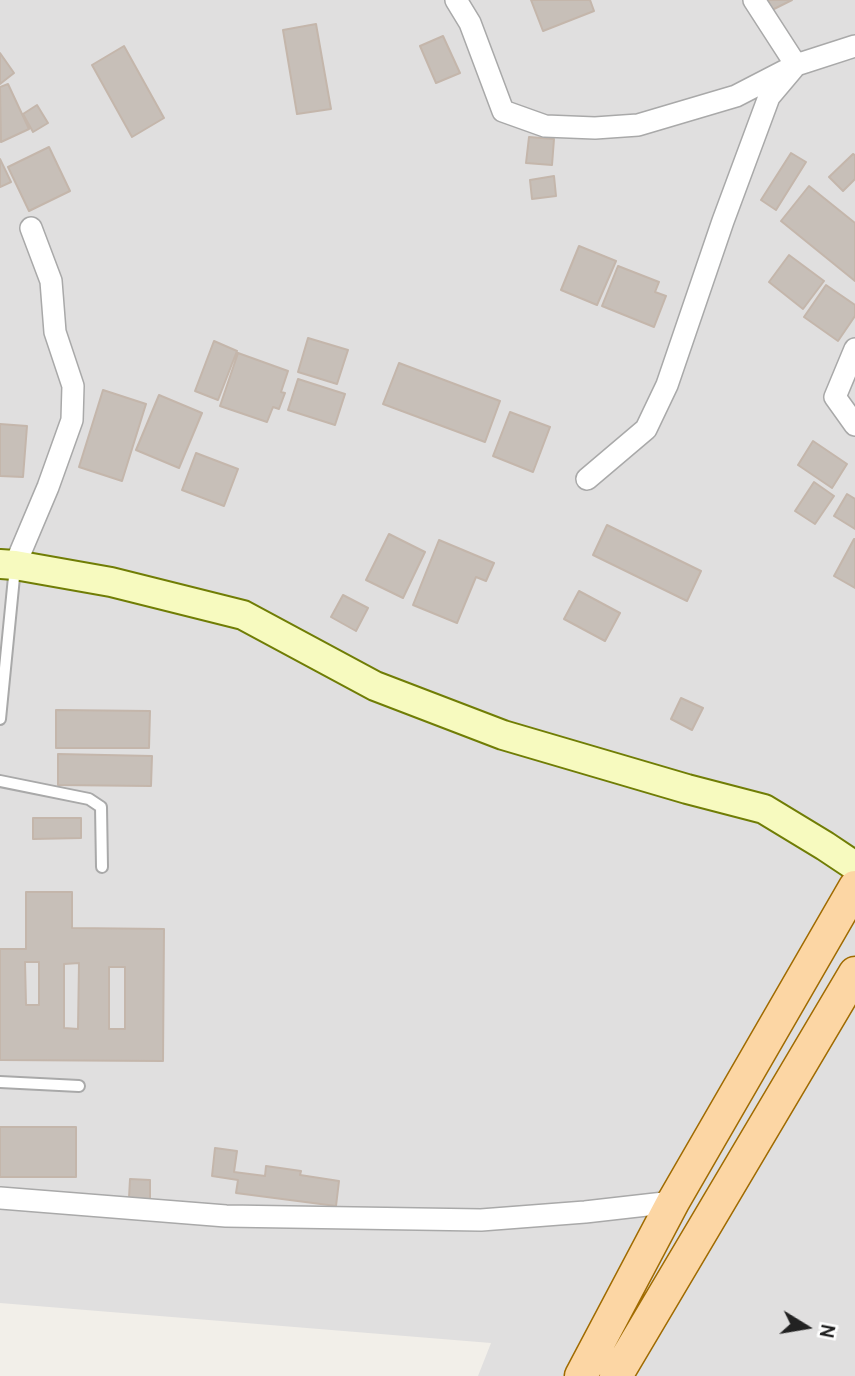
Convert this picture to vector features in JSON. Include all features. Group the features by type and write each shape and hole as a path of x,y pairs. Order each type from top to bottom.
{"main road":[{"path":"581,1376 673,1202 855,887"},
{"path":"616,1376 855,973"}],"street":[{"path":"456,0 470,23 503,111 545,126 595,128 638,125 736,96 796,65 855,46"},
{"path":"754,0 796,65"},
{"path":"587,479 646,429 667,385 769,97 796,65"},
{"path":"31,228 51,281 55,332 73,386 72,420 48,487 7,564 111,582 243,615 375,686 503,735 764,809 855,866"},
{"path":"855,349 835,397 855,425"},
{"path":"0,1198 226,1216 481,1220 673,1202"}],"lane":[{"path":"0,719 7,564"},
{"path":"0,782 95,802 101,807 102,867"},
{"path":"0,1082 79,1086"}],"shaded area":[{"path":"0,0 855,0 855,1376 478,1376 491,1343 0,1303"}],"building":[{"path":"531,0 590,0 594,11 543,31"},
{"path":"768,0 792,0 772,10"},
{"path":"316,24 331,109 297,114 283,30"},
{"path":"443,36 460,73 436,83 420,46"},
{"path":"124,46 164,118 132,137 92,65"},
{"path":"0,53 14,73 0,84"},
{"path":"8,84 29,129 1,142 0,87"},
{"path":"37,105 48,123 33,132 23,114"},
{"path":"529,137 554,139 552,165 526,163"},
{"path":"49,147 70,191 29,211 8,167"},
{"path":"791,153 806,162 776,210 761,200"},
{"path":"853,154 855,179 843,191 829,177"},
{"path":"0,159 11,182 0,187"},
{"path":"554,176 556,196 532,199 530,180"},
{"path":"809,186 855,223 855,281 781,221"},
{"path":"579,246 616,261 597,305 561,290"},
{"path":"789,255 824,281 803,309 769,282"},
{"path":"618,266 659,282 655,292 666,296 654,327 602,306"},
{"path":"826,285 855,305 855,316 838,341 804,317"},
{"path":"308,338 348,350 337,384 298,372"},
{"path":"214,341 237,351 218,400 195,391"},
{"path":"238,353 288,371 281,392 285,393 279,409 273,407 267,422 220,406"},
{"path":"399,363 500,401 485,442 383,404"},
{"path":"298,379 345,394 335,425 288,410"},
{"path":"103,390 146,404 122,481 79,467"},
{"path":"159,395 202,413 179,468 136,450"},
{"path":"510,412 550,427 533,472 493,456"},
{"path":"0,424 27,426 23,477 0,476"},
{"path":"813,441 847,464 832,488 798,465"},
{"path":"196,453 238,469 224,506 182,490"},
{"path":"814,482 834,496 815,524 795,511"},
{"path":"847,494 855,499 855,529 834,516"},
{"path":"607,525 701,571 687,601 593,555"},
{"path":"389,534 425,552 403,598 366,580"},
{"path":"855,539 855,588 834,576"},
{"path":"439,540 494,563 486,581 476,577 457,623 413,605"},
{"path":"579,591 620,613 605,641 564,619"},
{"path":"343,595 368,608 356,631 331,617"},
{"path":"681,698 703,708 692,730 671,719"},
{"path":"56,710 150,711 149,748 56,748"},
{"path":"58,754 152,756 151,786 58,785"},
{"path":"33,818 81,818 81,838 33,839"},
{"path":"26,892 72,892 72,928 164,929 163,1061 0,1060 0,949 26,949","holes":["25,962 39,962 39,1005 26,1005","79,963 78,1029 64,1028 64,964","109,967 125,967 125,1029 109,1029"]},
{"path":"0,1127 76,1127 76,1177 0,1177"},
{"path":"215,1148 237,1151 234,1172 265,1176 266,1166 301,1171 300,1175 339,1181 336,1206 236,1193 238,1180 212,1176"},
{"path":"130,1179 150,1180 150,1200 129,1198"}]}
